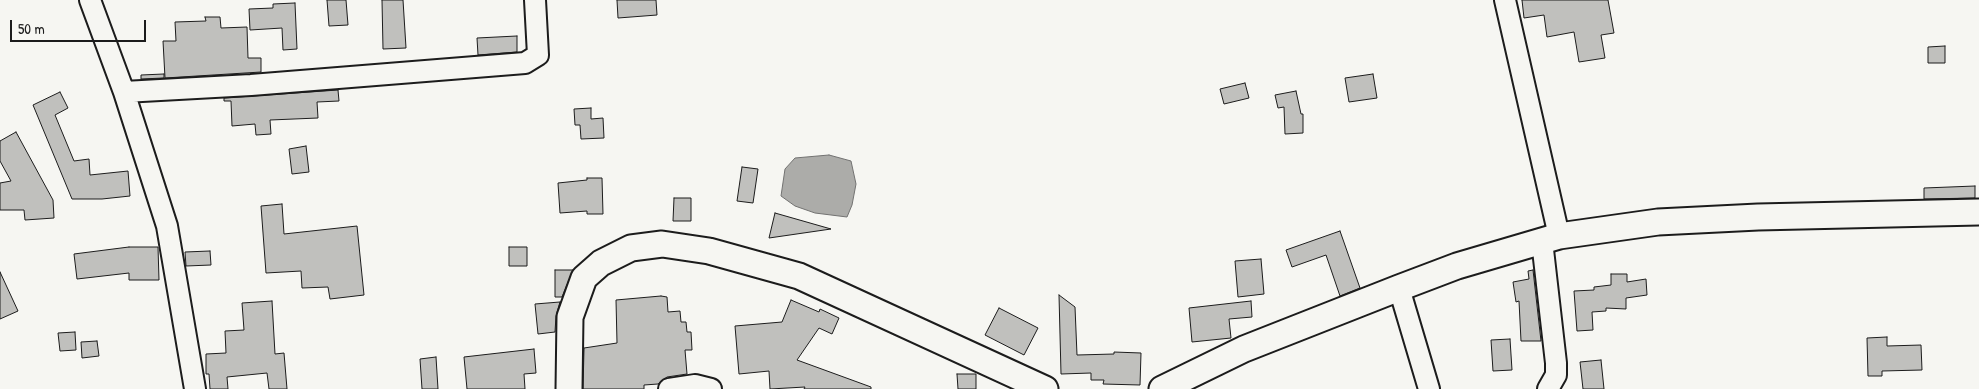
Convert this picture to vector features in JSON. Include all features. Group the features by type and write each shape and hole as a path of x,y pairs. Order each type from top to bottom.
{"main road":[{"path":"1162,389 1244,349 1399,288 1457,266 1550,239 1658,222 1758,216 1979,212"},
{"path":"568,389 570,318 584,278 601,263 631,248 662,244 709,251 799,276 1045,389"}],"street":[{"path":"90,0 124,92 167,226 195,389"},
{"path":"124,92 251,85 525,63 538,55 535,0"},
{"path":"1505,0 1550,239 1556,376 1548,389"},
{"path":"1399,288 1429,389"},
{"path":"669,389 695,385 711,389"}],"shaded area":[{"path":"829,155 851,161 856,184 852,205 847,217 815,213 795,206 781,196 785,169 795,158"}],"building":[{"path":"327,0 346,0 348,25 329,26"},
{"path":"382,0 403,0 406,48 383,49"},
{"path":"617,0 656,0 657,15 618,18"},
{"path":"1522,0 1608,0 1614,33 1601,35 1605,58 1579,62 1574,32 1547,37 1544,15 1524,18"},
{"path":"295,3 297,49 283,50 282,28 250,30 249,9 273,8 273,4"},
{"path":"205,17 220,17 221,28 247,27 248,58 261,58 261,72 165,78 163,41 176,41 175,22 206,21"},
{"path":"517,36 517,52 478,55 477,38"},
{"path":"1945,46 1945,63 1928,63 1928,47"},
{"path":"164,74 164,78 141,79 141,75"},
{"path":"1373,74 1377,98 1349,102 1345,78"},
{"path":"1245,83 1249,98 1224,104 1220,89"},
{"path":"338,90 339,101 317,102 318,118 270,120 271,134 256,135 255,124 232,126 231,101 224,101 224,98"},
{"path":"1296,91 1301,114 1303,114 1303,133 1285,134 1284,107 1278,108 1275,95"},
{"path":"60,92 68,108 55,115 74,161 89,159 90,175 128,171 130,196 102,199 72,199 33,105"},
{"path":"591,108 591,119 603,118 604,138 581,139 580,125 575,125 574,109"},
{"path":"16,132 53,200 54,218 25,220 24,210 0,210 0,183 11,181 0,161 0,141"},
{"path":"306,146 309,172 292,174 289,149"},
{"path":"742,167 758,169 753,203 737,201"},
{"path":"587,178 602,178 603,214 587,214 587,211 560,213 558,183 587,180"},
{"path":"1975,186 1975,198 1924,199 1924,188"},
{"path":"674,198 691,198 691,221 673,221"},
{"path":"282,204 284,234 357,226 364,295 330,299 328,287 302,288 301,271 266,273 261,206"},
{"path":"775,213 831,229 769,238"},
{"path":"1340,231 1360,288 1340,296 1326,255 1292,267 1286,250"},
{"path":"129,247 158,247 159,280 129,280 129,273 77,279 74,254"},
{"path":"509,247 527,247 527,266 509,266"},
{"path":"210,251 211,265 186,266 185,252"},
{"path":"1261,259 1264,294 1238,297 1235,261"},
{"path":"555,270 573,270 562,297 555,297"},
{"path":"1533,270 1541,341 1521,341 1519,301 1516,302 1513,282 1529,279 1528,271"},
{"path":"0,272 18,311 0,319"},
{"path":"1611,274 1627,274 1627,282 1646,279 1647,295 1626,298 1626,309 1606,308 1606,311 1592,312 1593,330 1577,331 1574,291 1594,290 1594,287 1611,285"},
{"path":"1059,295 1075,307 1077,355 1114,354 1114,352 1141,353 1140,385 1103,384 1104,380 1091,380 1091,373 1061,374"},
{"path":"667,297 668,312 680,311 681,322 686,322 687,332 691,332 692,350 685,350 687,374 667,377 658,384 644,385 644,389 583,389 584,348 617,343 616,300"},
{"path":"791,300 819,312 820,309 839,318 832,334 819,328 797,360 871,387 871,389 804,389 805,387 770,389 769,371 739,374 735,326 782,322"},
{"path":"272,301 275,354 284,353 287,389 269,389 267,373 227,377 228,389 210,389 209,374 206,374 206,354 226,353 225,331 244,330 242,303"},
{"path":"1251,301 1252,317 1229,319 1231,338 1192,342 1189,308"},
{"path":"560,302 556,316 555,332 538,334 535,304"},
{"path":"999,308 1038,328 1024,355 985,335"},
{"path":"75,332 76,350 60,351 58,333"},
{"path":"1887,337 1887,346 1921,345 1922,370 1882,371 1882,376 1868,376 1867,338"},
{"path":"1510,339 1512,370 1493,371 1491,340"},
{"path":"97,341 99,356 82,358 81,342"},
{"path":"534,349 536,373 524,374 525,389 467,389 464,357"},
{"path":"436,357 438,389 422,389 420,359"},
{"path":"1601,360 1604,389 1583,389 1580,362"},
{"path":"957,374 976,374 976,389 958,389"}]}
